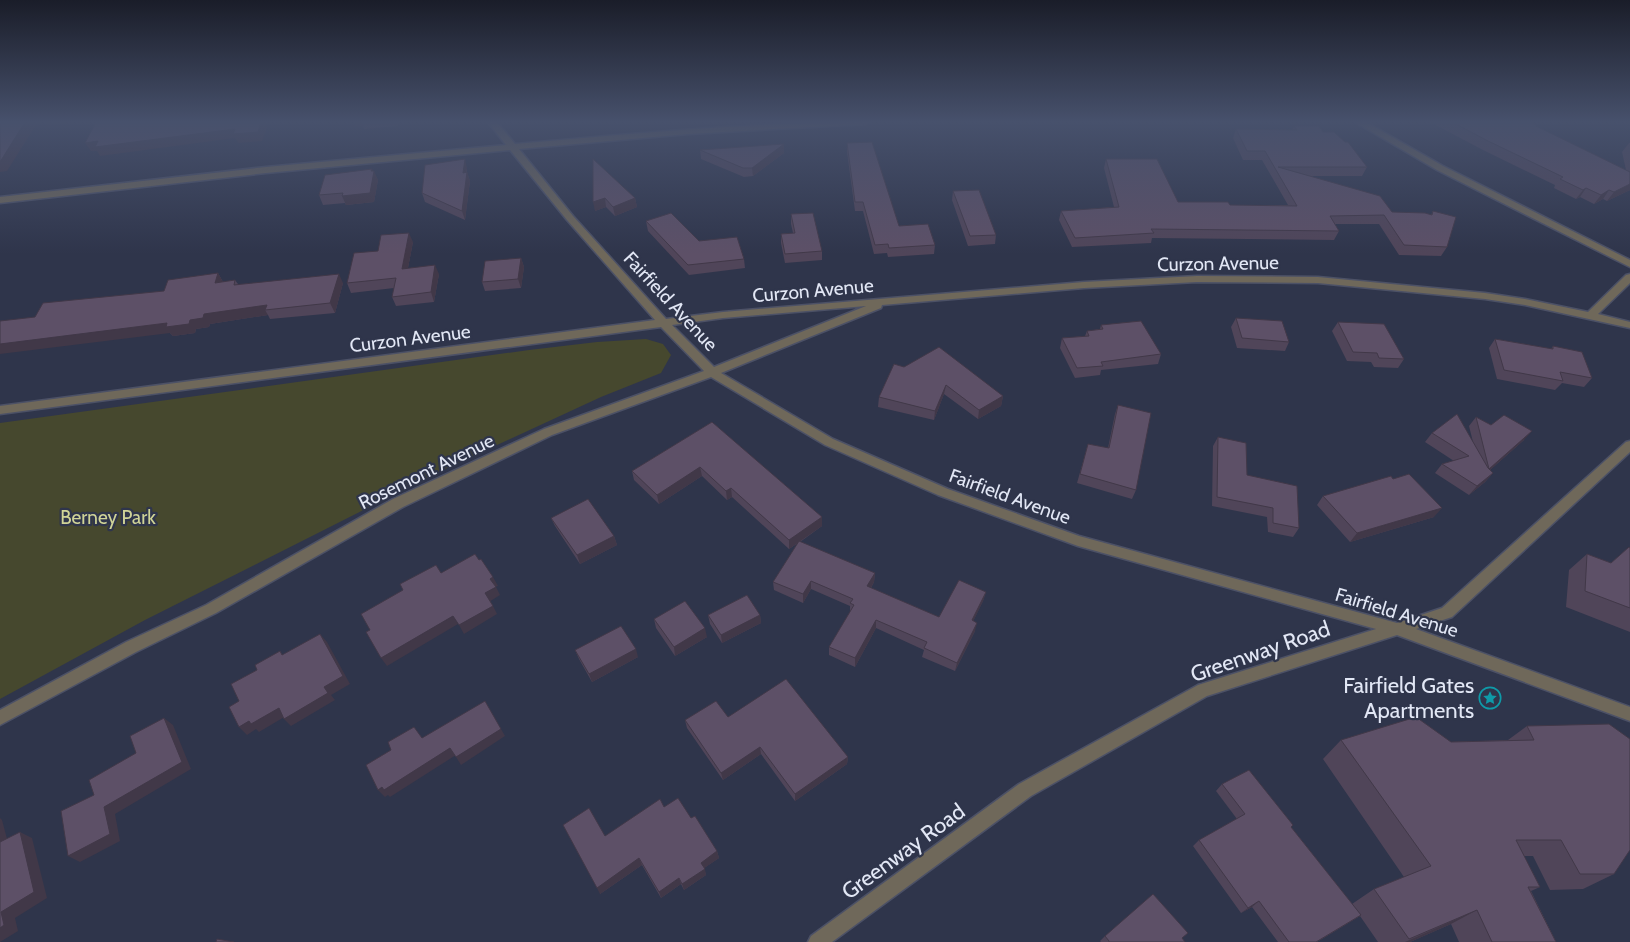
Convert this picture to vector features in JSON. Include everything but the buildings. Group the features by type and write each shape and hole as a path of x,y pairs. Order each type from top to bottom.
{"street":[{"path":"0,200 311,166"},
{"name":"Fairfield Avenue","path":"527,166 570,218 664,323 712,372 829,442 943,492 1078,541 1398,629 1630,714"},
{"path":"1436,166 1630,264"},
{"path":"1591,315 1630,277"},
{"name":"Curzon Avenue","path":"0,410 723,315 1084,285 1196,279 1318,280 1485,296 1591,315 1630,325"},
{"name":"Rosemont Avenue","path":"0,718 131,647 211,609 398,503 548,432 712,372 888,301"},
{"name":"Greenway Road","path":"818,942 1025,790 1203,690 1447,613 1630,445"}],"green space":[{"name":"Berney Park","path":"646,339 663,344 671,355 661,373 601,397 445,469 145,620 0,699 0,423 529,350 597,342"}],"place":[{"name":"Fairfield Gates Apartments","path":"1490,698"}]}
